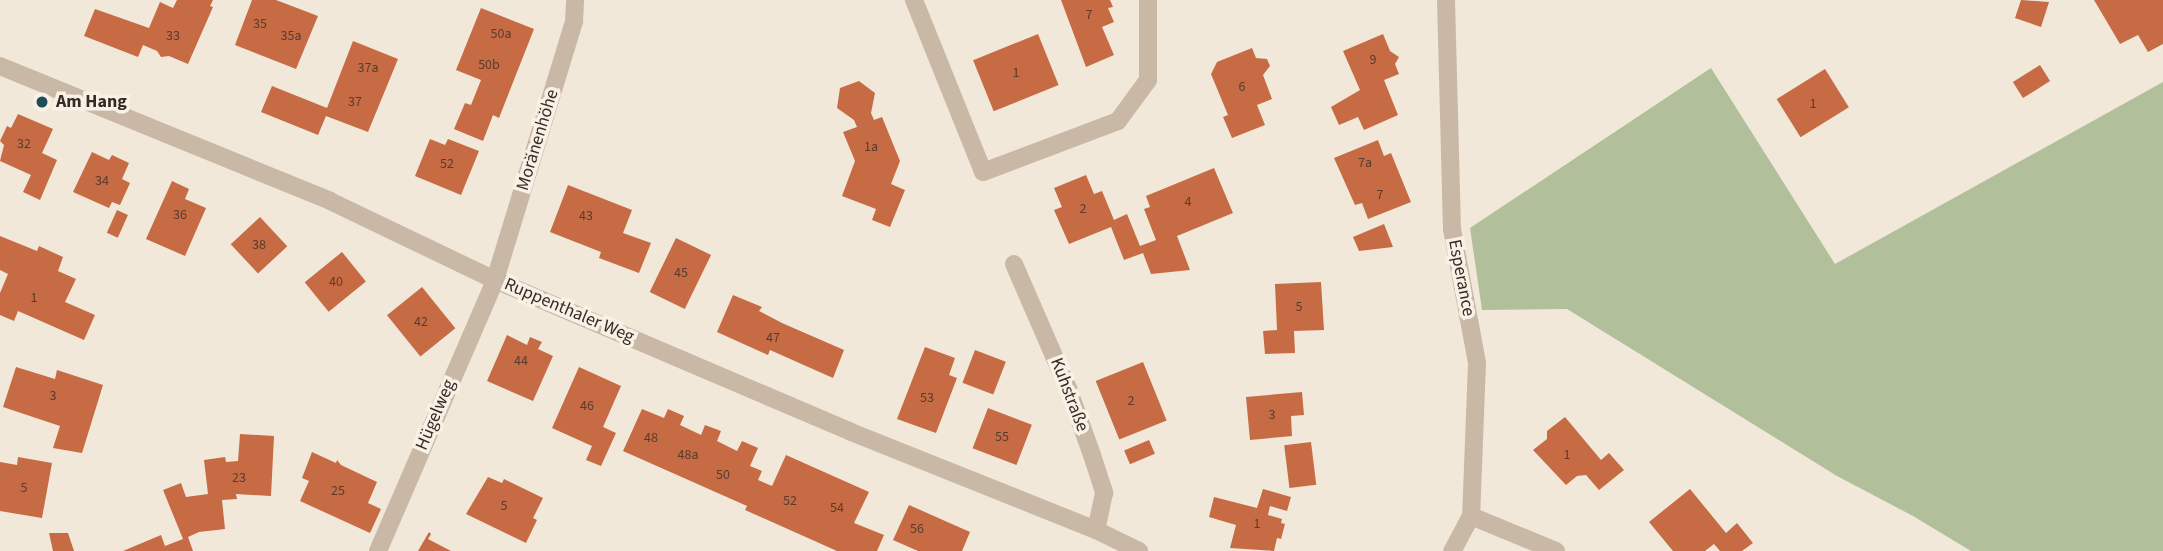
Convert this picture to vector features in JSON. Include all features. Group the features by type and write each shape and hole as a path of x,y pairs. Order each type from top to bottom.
{"street":[{"name":"Moränenhöhe","path":"495,280 574,21 575,0"},
{"path":"914,0 945,83 983,172 1118,121 1148,80 1148,0"},
{"name":"Esperance","path":"1446,0 1452,229 1477,363 1471,516 1452,551"},
{"name":"Ruppenthaler Weg","path":"0,66 330,201 495,280 851,432 1096,530 1139,551"},
{"name":"Kuhstraße","path":"1014,264 1068,387 1100,481 1104,494 1096,530"},
{"name":"Hügelweg","path":"378,551 495,280"},
{"path":"1471,516 1556,551"}],"green space":[{"path":"1711,68 1835,264 2163,82 2163,551 1971,551 1913,516 1837,476 1567,309 1482,310 1470,228"}],"building":[{"path":"177,0 213,0 210,6 213,7 188,64 169,56 161,57 157,51 143,45 138,57 84,36 95,9 149,28 160,2 173,8"},
{"path":"252,0 276,0 318,16 296,69 235,45"},
{"path":"1061,0 1110,0 1113,7 1108,8 1114,22 1102,27 1114,55 1086,67"},
{"path":"2021,0 2049,2 2041,27 2015,18"},
{"path":"2094,0 2163,0 2163,44 2148,52 2138,35 2120,44"},
{"path":"481,8 534,29 499,118 493,115 483,141 454,129 465,103 471,105 481,80 456,70"},
{"path":"1038,34 1059,85 994,111 973,60"},
{"path":"1383,34 1390,51 1399,57 1395,64 1399,74 1384,80 1398,115 1364,130 1358,117 1339,125 1331,107 1360,90 1343,51"},
{"path":"353,41 398,59 368,132 326,116 318,135 261,112 272,86 327,108"},
{"path":"1252,48 1256,58 1267,59 1270,66 1263,75 1272,99 1257,105 1265,125 1232,138 1223,117 1228,115 1211,74 1217,62"},
{"path":"2040,65 2050,81 2023,98 2013,82"},
{"path":"1825,69 1849,107 1801,137 1777,99"},
{"path":"859,81 875,93 871,113 874,120 882,117 900,161 891,184 905,190 890,227 872,220 876,209 842,196 855,161 843,132 857,127 854,120 837,108 840,88"},
{"path":"18,114 53,129 42,153 57,160 40,200 23,192 31,175 0,161 4,145 0,141 7,126 11,128"},
{"path":"430,139 445,145 448,139 479,151 461,195 415,176"},
{"path":"1378,140 1384,156 1391,153 1411,202 1368,219 1362,203 1355,205 1334,158"},
{"path":"92,152 109,160 112,155 129,163 122,179 130,183 120,205 112,202 109,208 73,192"},
{"path":"1214,168 1233,213 1177,236 1190,270 1151,274 1143,253 1124,260 1111,227 1069,244 1054,210 1062,207 1054,188 1086,175 1094,194 1102,191 1114,220 1127,214 1140,246 1156,240 1144,209 1150,207 1146,196"},
{"path":"172,181 189,189 185,199 206,208 185,256 146,239"},
{"path":"568,185 632,210 623,233 651,243 639,273 599,258 601,252 550,232"},
{"path":"117,210 128,215 118,238 107,233"},
{"path":"260,217 287,246 258,274 231,244"},
{"path":"1384,224 1393,247 1359,251 1353,237"},
{"path":"0,236 37,251 39,246 63,257 58,271 76,279 65,302 95,315 84,340 18,311 14,321 0,315 0,293 8,274 0,270"},
{"path":"676,238 711,255 685,309 650,292"},
{"path":"342,252 366,282 329,312 305,282"},
{"path":"1321,282 1324,330 1294,331 1295,353 1265,354 1263,331 1277,330 1275,284"},
{"path":"422,287 455,328 420,357 387,315"},
{"path":"733,295 762,307 759,311 782,323 844,350 833,378 770,350 768,355 717,332"},
{"path":"507,335 527,345 530,337 542,342 538,349 553,356 533,401 487,381"},
{"path":"925,347 955,358 949,375 957,378 936,433 897,419"},
{"path":"975,350 1006,362 993,395 962,383"},
{"path":"1143,362 1167,420 1119,440 1096,381"},
{"path":"16,367 55,379 57,370 103,385 82,453 53,448 60,426 3,407"},
{"path":"579,367 621,386 603,427 616,433 601,466 586,460 592,446 552,428"},
{"path":"1302,392 1304,415 1291,416 1292,436 1250,440 1246,397"},
{"path":"988,408 1032,425 1016,465 973,448"},
{"path":"642,409 664,418 668,409 684,416 680,425 701,435 705,425 721,431 717,441 737,451 742,441 758,448 750,466 762,471 758,480 772,486 786,455 869,492 854,523 884,535 877,551 837,551 745,510 747,506 623,451"},
{"path":"1565,417 1601,460 1609,453 1624,470 1599,490 1586,475 1577,476 1566,485 1533,450 1547,439 1547,431"},
{"path":"240,434 274,436 271,496 236,494 237,499 222,500 225,529 199,532 188,537 193,551 123,551 161,535 165,546 183,539 163,490 181,483 186,497 208,494 204,460 225,457 226,462 238,461"},
{"path":"1149,440 1155,454 1130,464 1124,451"},
{"path":"1311,442 1316,485 1289,488 1284,445"},
{"path":"312,452 336,463 337,460 341,465 377,482 368,503 381,509 370,533 300,501 309,481 302,478"},
{"path":"18,457 52,463 42,518 0,511 0,462 17,465"},
{"path":"488,477 502,483 504,479 543,498 533,518 537,520 526,543 466,514"},
{"path":"1263,489 1291,497 1287,511 1270,506 1268,515 1282,519 1281,523 1285,524 1281,539 1277,538 1274,551 1230,548 1236,525 1209,517 1214,497 1257,508"},
{"path":"1690,489 1726,533 1737,523 1753,543 1742,551 1720,551 1714,544 1705,551 1673,551 1649,522"},
{"path":"909,505 970,532 962,551 918,551 893,540"},
{"path":"429,532 431,534 428,539 451,551 418,551"},
{"path":"49,533 68,533 74,551 53,551"}],"place":[{"name":"Am Hang","path":"42,102"}]}
